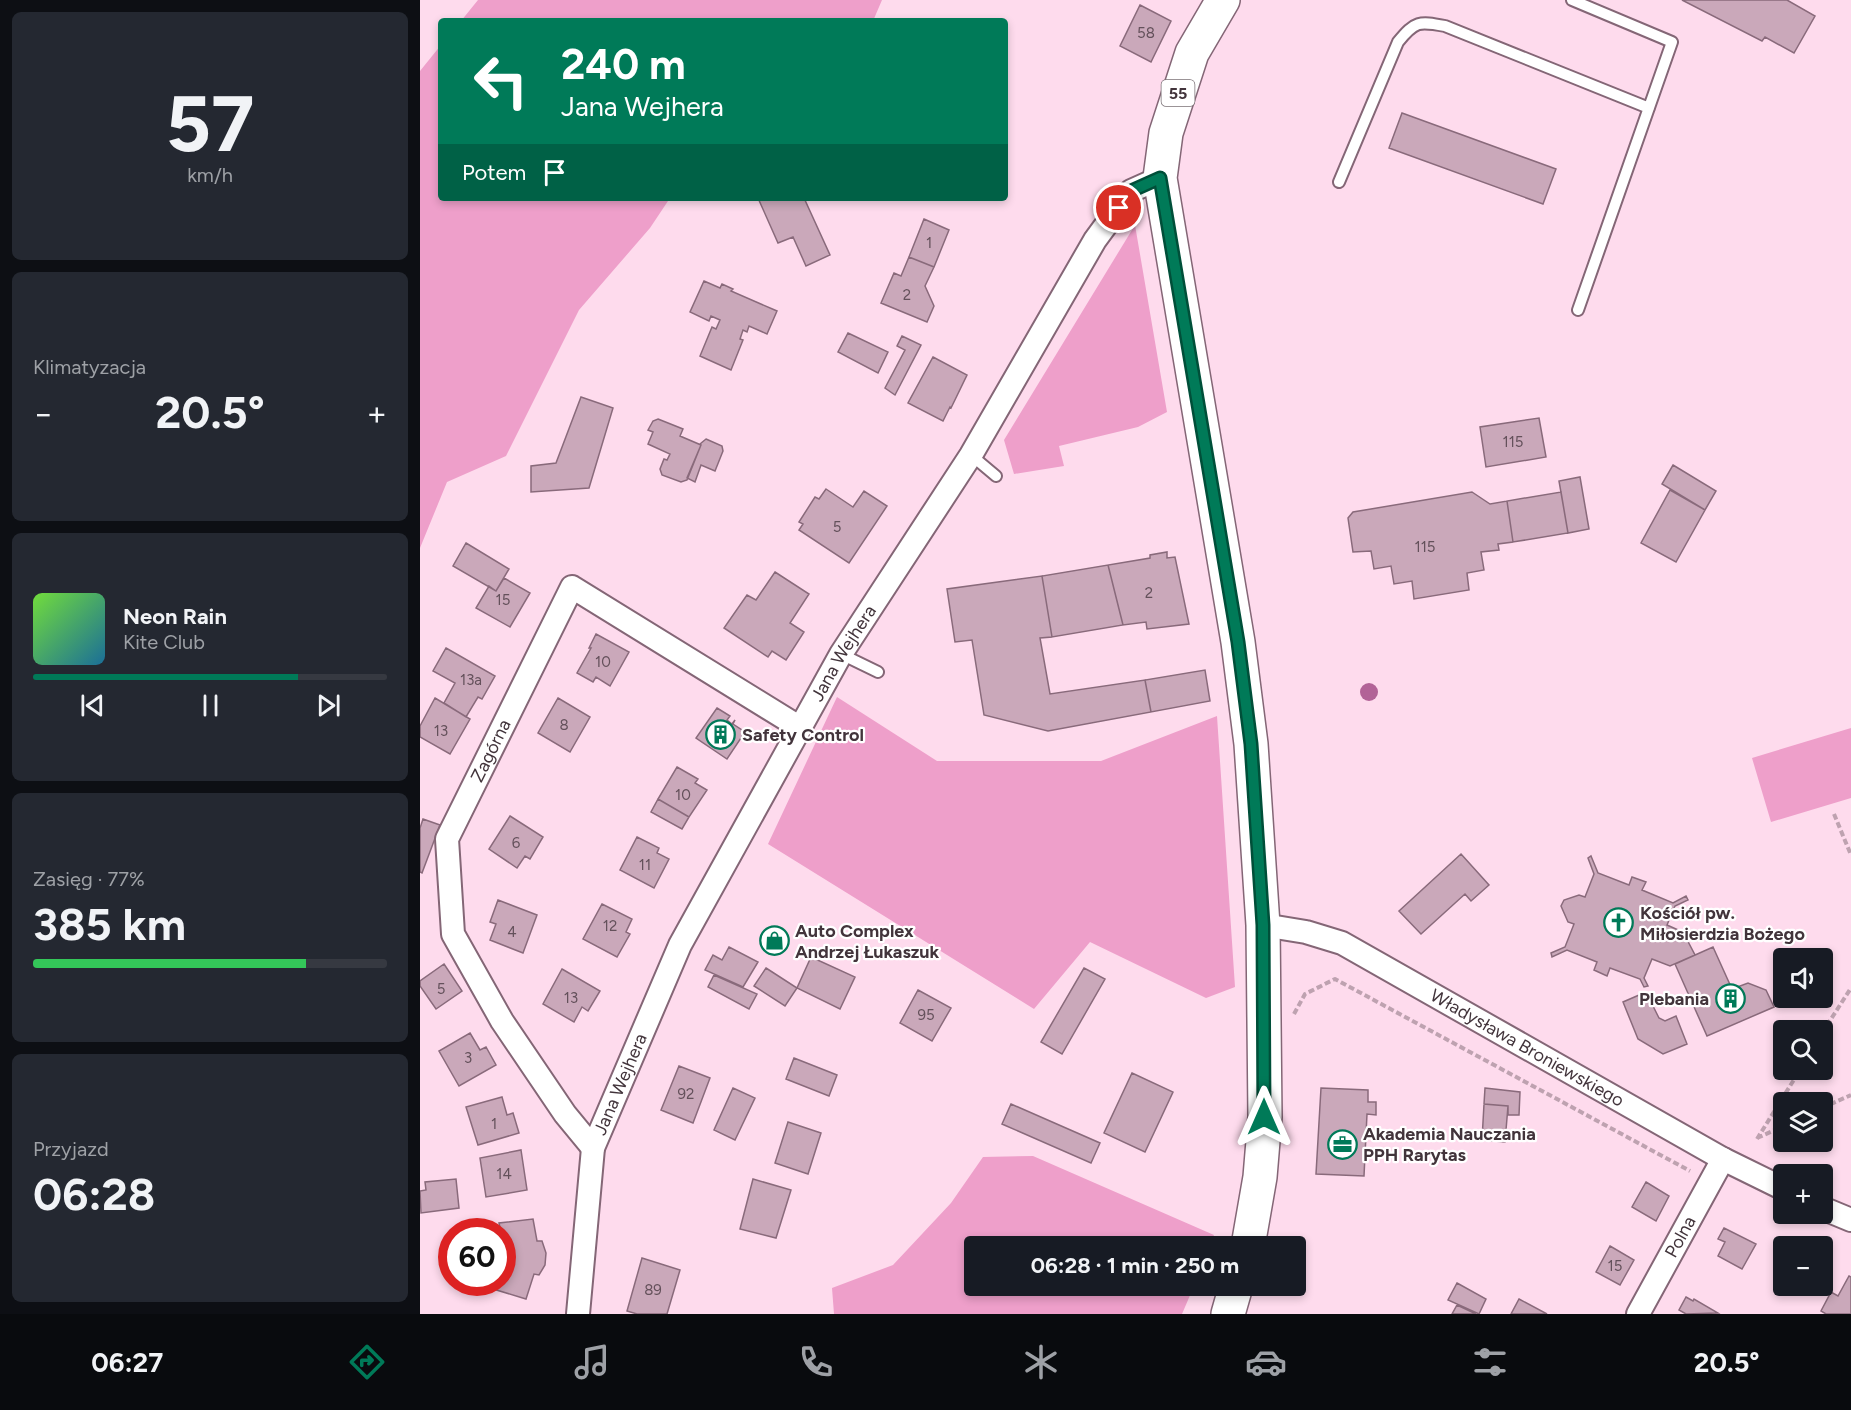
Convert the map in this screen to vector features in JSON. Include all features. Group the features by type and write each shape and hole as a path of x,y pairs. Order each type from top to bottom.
{"main road":[{"name":"55","path":"1223,0 1192,53 1166,134 1160,178 1238,642 1251,744 1263,925 1264,1117 1260,1177 1250,1236"},
{"path":"1228,1314 1233,1296"}],"street":[{"name":"Jana Wejhera","path":"578,1314 593,1149 680,945 842,654 971,455 1095,240 1131,191 1160,178"},
{"name":"Zagórna","path":"593,1149 565,1114 502,1020 453,934 447,839 486,759 572,587 799,728"},
{"name":"Władysława Broniewskiego","path":"1263,925 1306,932 1342,943 1723,1159 1773,1184"},
{"name":"Polna","path":"1638,1314 1723,1159"},
{"path":"1833,1213 1851,1220"}],"lane":[{"path":"1572,0 1672,42 1578,310"},
{"path":"1339,182 1398,42 1409,28 1424,22 1445,26 1649,108"},
{"path":"971,455 996,476"},
{"path":"842,654 878,672"}],"path":[{"path":"1834,814 1851,855"},
{"path":"1290,1023 1305,994 1335,979 1711,1183"},
{"path":"1830,1020 1851,988"},
{"path":"1833,1103 1851,1095"},
{"path":"1773,1112 1756,1139 1773,1131"}],"shaded area":[{"path":"478,0 882,0 874,18 463,18"},
{"path":"438,49 438,201 668,201 650,228 579,310 506,456 447,482 420,548 420,71"},
{"path":"1135,225 1167,412 1138,427 1059,446 1064,466 1014,474 1004,440"},
{"path":"837,697 937,761 1101,761 1217,716 1235,987 1206,998 1090,942 1034,1009 768,844"},
{"path":"1851,728 1851,798 1771,822 1752,758"},
{"path":"1033,1156 1214,1235 964,1236 964,1296 1190,1296 1182,1314 834,1314 832,1288 893,1265 951,1203 983,1157"}],"building":[{"path":"1682,0 1787,0 1815,16 1794,53 1765,37 1762,41"},
{"path":"1140,5 1171,21 1151,62 1120,46"},
{"path":"1402,113 1556,169 1543,204 1389,148"},
{"path":"759,201 805,201 830,255 806,266 793,237 778,243"},
{"path":"924,219 949,230 934,267 909,257"},
{"path":"909,257 934,267 925,286 934,306 927,322 881,303 894,273 901,276"},
{"path":"704,281 720,288 722,284 733,289 731,291 777,311 767,334 749,326 747,332 743,330 740,339 743,340 731,370 700,356 712,327 716,329 720,320 711,316 709,321 690,312"},
{"path":"848,333 888,352 878,373 838,352"},
{"path":"902,336 921,345 895,395 885,388 905,350 897,346"},
{"path":"933,357 967,375 943,421 908,403"},
{"path":"581,397 613,408 589,488 531,492 531,466 556,463"},
{"path":"1539,418 1546,457 1486,467 1480,427"},
{"path":"658,419 683,429 680,436 701,445 687,480 681,482 662,475 660,469 664,459 667,460 670,454 648,444 653,432 648,430 653,421"},
{"path":"706,439 722,446 723,451 715,471 701,465 695,482 687,478 700,444"},
{"path":"1673,465 1716,491 1705,510 1662,484"},
{"path":"1580,477 1589,529 1568,533 1559,481"},
{"path":"826,489 853,507 864,491 887,506 849,563 799,530 803,524 799,522 815,497 819,499"},
{"path":"1670,490 1705,510 1676,562 1641,543"},
{"path":"1472,492 1490,504 1507,501 1513,542 1498,544 1499,550 1481,552 1484,570 1467,573 1469,590 1414,599 1412,581 1394,584 1391,566 1374,569 1371,551 1353,552 1348,518 1353,512"},
{"path":"1561,492 1568,533 1513,542 1507,501"},
{"path":"466,543 509,569 496,591 453,566"},
{"path":"1167,552 1167,558 1175,557 1189,624 1147,629 1146,622 1123,625 1108,565 1150,558 1150,555"},
{"path":"1108,565 1123,625 1052,637 1042,576"},
{"path":"775,572 809,594 790,623 804,632 786,660 772,651 768,657 724,628 747,595 756,600"},
{"path":"1042,576 1052,637 1040,638 1050,694 1145,680 1151,712 1048,731 984,715 972,640 955,642 947,589"},
{"path":"504,578 530,593 510,627 476,608 489,586 496,591"},
{"path":"596,634 629,652 610,686 596,677 593,682 577,673"},
{"path":"446,648 495,676 482,699 478,697 466,717 444,703 455,683 433,671"},
{"path":"1205,670 1210,701 1151,712 1145,680"},
{"path":"435,698 470,719 450,754 420,737 420,726"},
{"path":"558,698 590,717 570,752 538,733"},
{"name":"Safety Control","path":"717,708 730,716 727,720 732,724 735,720 733,724 745,732 727,759 696,738"},
{"path":"677,767 698,779 695,783 707,790 689,817 658,799"},
{"path":"658,799 689,817 682,829 651,812"},
{"path":"510,816 543,837 530,859 525,856 517,868 489,849"},
{"path":"423,819 440,825 422,873 420,872 420,828"},
{"path":"637,837 659,848 657,853 669,859 654,888 620,870"},
{"path":"1461,854 1489,885 1471,901 1465,894 1421,934 1399,911"},
{"name":"Kościół pw. Miłosierdzia Bożego","path":"1591,856 1598,873 1629,885 1632,877 1646,882 1642,890 1673,903 1686,896 1688,900 1675,906 1667,925 1683,932 1695,955 1670,966 1652,959 1644,978 1648,986 1644,987 1640,979 1610,968 1607,976 1594,970 1597,962 1567,950 1552,957 1551,953 1565,947 1574,924 1568,922 1561,906 1564,900 1579,895 1585,897 1594,874 1588,858"},
{"path":"498,900 537,915 523,953 490,940 496,924 490,922"},
{"path":"602,904 632,919 626,932 630,934 617,957 583,939"},
{"path":"729,947 758,962 743,987 705,970 713,955 722,960"},
{"name":"Plebania","path":"1713,947 1732,989 1748,983 1766,990 1773,1007 1707,1036 1675,964"},
{"path":"811,957 855,977 840,1009 797,988"},
{"path":"444,964 462,991 436,1009 420,986 420,981"},
{"path":"766,968 797,988 785,1006 754,986"},
{"path":"1084,968 1105,979 1062,1054 1041,1042"},
{"path":"562,969 600,991 588,1011 582,1007 574,1022 543,1004"},
{"path":"714,975 757,994 749,1009 708,987"},
{"path":"918,990 951,1008 932,1041 900,1023"},
{"path":"1646,992 1659,1018 1665,1021 1676,1016 1687,1044 1663,1054 1638,1039 1623,1002"},
{"path":"470,1033 480,1050 486,1047 496,1065 459,1086 439,1051"},
{"path":"794,1058 837,1075 829,1096 786,1079"},
{"path":"679,1066 710,1078 693,1123 661,1110"},
{"path":"1132,1073 1173,1092 1145,1152 1104,1133"},
{"path":"733,1088 755,1098 735,1140 714,1130"},
{"name":"Akademia Nauczania PPH Rarytas","path":"1321,1088 1368,1090 1368,1102 1376,1102 1376,1115 1367,1114 1364,1176 1316,1174"},
{"path":"1485,1088 1520,1092 1519,1115 1508,1115 1508,1106 1484,1104"},
{"path":"502,1097 507,1115 513,1113 519,1133 478,1145 466,1107"},
{"path":"1011,1104 1100,1143 1091,1163 1002,1124"},
{"path":"1484,1104 1508,1106 1505,1142 1482,1140"},
{"path":"788,1122 821,1133 808,1174 775,1163"},
{"path":"521,1150 527,1190 486,1197 480,1158"},
{"path":"456,1179 459,1208 421,1213 420,1191 426,1190 425,1182"},
{"path":"753,1179 791,1190 776,1238 740,1229"},
{"path":"1646,1182 1669,1196 1656,1221 1632,1207"},
{"path":"533,1219 537,1241 542,1241 546,1253 545,1265 539,1275 534,1274 526,1299 516,1296 516,1221"},
{"path":"1724,1228 1756,1244 1742,1269 1718,1256 1725,1242 1718,1239"},
{"path":"1610,1246 1634,1260 1620,1285 1596,1272"},
{"path":"642,1258 680,1270 667,1314 637,1314 627,1311"},
{"path":"1849,1276 1851,1277 1851,1314 1826,1314 1821,1311 1829,1296 1833,1296 1833,1293 1838,1296"},
{"path":"1457,1283 1486,1299 1479,1314 1448,1300"},
{"path":"1686,1297 1718,1313 1686,1314 1679,1310"},
{"path":"1519,1299 1547,1314 1511,1314"},
{"path":"1457,1305 1476,1314 1452,1314"}],"place":[{"name":"Safety Control","path":"721,735"},
{"name":"Kościół pw. Miłosierdzia Bożego","path":"1619,923"},
{"name":"Auto Complex Andrzej Łukaszuk","path":"774,941"},
{"name":"Plebania","path":"1730,999"},
{"name":"Akademia Nauczania PPH Rarytas","path":"1342,1144"}],"route":[{"path":"1119,208 1131,191 1160,178 1238,642 1251,744 1263,925 1264,1117"}]}
